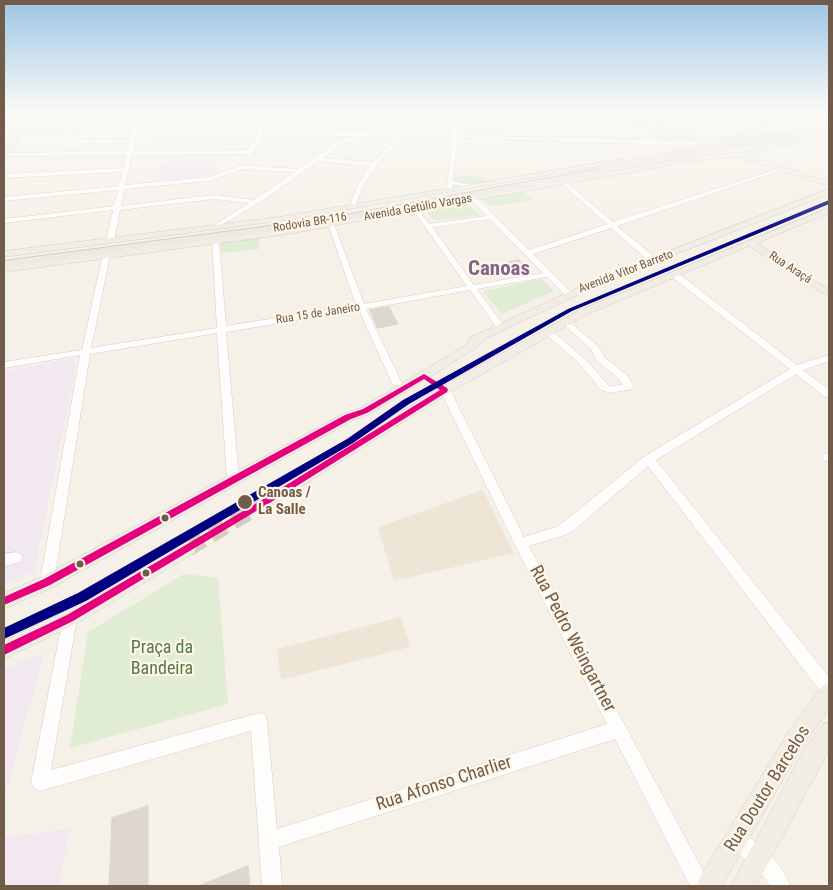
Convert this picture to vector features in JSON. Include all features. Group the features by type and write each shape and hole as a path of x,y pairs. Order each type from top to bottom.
{"highway":[{"path":"612,168 706,152"},
{"name":"Rodovia BR-116","path":"4,258 382,206 554,176 612,168"},
{"name":"Rodovia BR-116","path":"4,264 323,222 612,168"},
{"path":"499,182 554,176"},
{"path":"512,191 542,182"},
{"path":"382,206 408,198"},
{"path":"69,246 234,227"},
{"path":"125,249 187,245"}],"main road":[{"name":"Avenida Getúlio Vargas","path":"4,254 234,227 673,152"},
{"path":"710,156 715,152"},
{"path":"731,152 829,184"},
{"name":"Avenida Getúlio Vargas","path":"4,269 331,224 710,156 750,152"},
{"path":"754,152 768,160"},
{"path":"755,152 791,163"},
{"path":"738,154 768,160 829,179"},
{"name":"Avenida Vitor Barreto","path":"482,338 500,326 570,294 829,191"},
{"path":"265,502 450,387 566,322 600,305 828,212"},
{"name":"Rua Araçá","path":"750,243 828,291"},
{"path":"348,417 359,407 397,383 466,343 482,338"},
{"path":"4,601 47,582 348,417 365,411 430,373 482,338"},
{"path":"430,373 450,387"},
{"path":"4,650 70,618 188,548"},
{"name":"Rua Doutor Barcelos","path":"709,886 794,742 829,693"},
{"name":"Rua Doutor Barcelos","path":"743,886 813,756 829,732"}],"street":[{"path":"110,241 130,152"},
{"path":"5,156 130,152 250,152 243,167"},
{"path":"234,227 228,222 326,152"},
{"path":"353,207 354,198 372,164 385,152"},
{"path":"449,191 454,152"},
{"path":"315,159 372,164"},
{"path":"4,199 209,179 243,167 300,171"},
{"path":"527,253 782,169"},
{"path":"4,176 126,170"},
{"path":"451,182 474,186"},
{"path":"563,182 654,261"},
{"path":"4,221 213,197 257,201"},
{"path":"473,198 570,294"},
{"path":"214,228 257,201"},
{"path":"415,209 500,326"},
{"path":"427,226 492,217"},
{"path":"331,224 362,307 397,383"},
{"path":"216,241 233,480"},
{"path":"47,582 86,351 106,256"},
{"name":"Rua 15 de Janeiro","path":"4,365 362,307 548,274"},
{"path":"675,275 829,395"},
{"path":"548,332 582,361 605,388 610,390 629,387 623,377 601,360 588,340 566,322"},
{"path":"521,543 560,531 570,525 650,460 797,369 829,358"},
{"name":"Rua Pedro Weingartner","path":"450,387 521,543 701,886"},
{"path":"650,460 829,689"},
{"path":"70,618 40,782 259,721 272,886"},
{"name":"Rua Afonso Charlier","path":"269,841 619,728"},
{"path":"736,838 772,870 781,886"}],"shaded area":[{"path":"201,160 201,163 216,161 218,174 158,182 158,164"},
{"path":"76,358 75,371 34,572 4,584 4,371"},
{"path":"483,490 514,553 394,581 378,527"},
{"path":"401,617 410,647 281,680 277,649"},
{"path":"44,653 4,799 4,669"},
{"path":"69,829 59,886 4,886 4,837"}],"green space":[{"path":"480,175 490,182 470,185 452,182 452,177"},
{"path":"523,190 535,200 490,206 481,198"},
{"path":"467,204 481,215 434,221 426,211"},
{"path":"259,237 259,249 222,253 220,244 223,242"},
{"path":"542,279 554,291 502,314 483,291"},
{"name":"Praça da Bandeira","path":"184,574 218,578 228,704 70,748 88,632"}],"building":[{"path":"519,260 530,271 520,273 509,262"},
{"path":"389,307 398,324 377,328 370,310"},
{"path":"148,806 148,886 109,886 112,818"},
{"path":"248,866 250,886 199,886"}],"tunnel":[{"path":"188,548 265,502"}],"transit line":[{"path":"4,634 82,597 350,441 406,402 570,310 829,202"},
{"path":"4,601 47,582 348,417 365,411 424,376 445,390 265,502 70,618 4,650"}],"place":[{"name":"Canoas / La Salle","path":"245,502"}],"district":[{"name":"Canoas","path":"499,270"}]}
